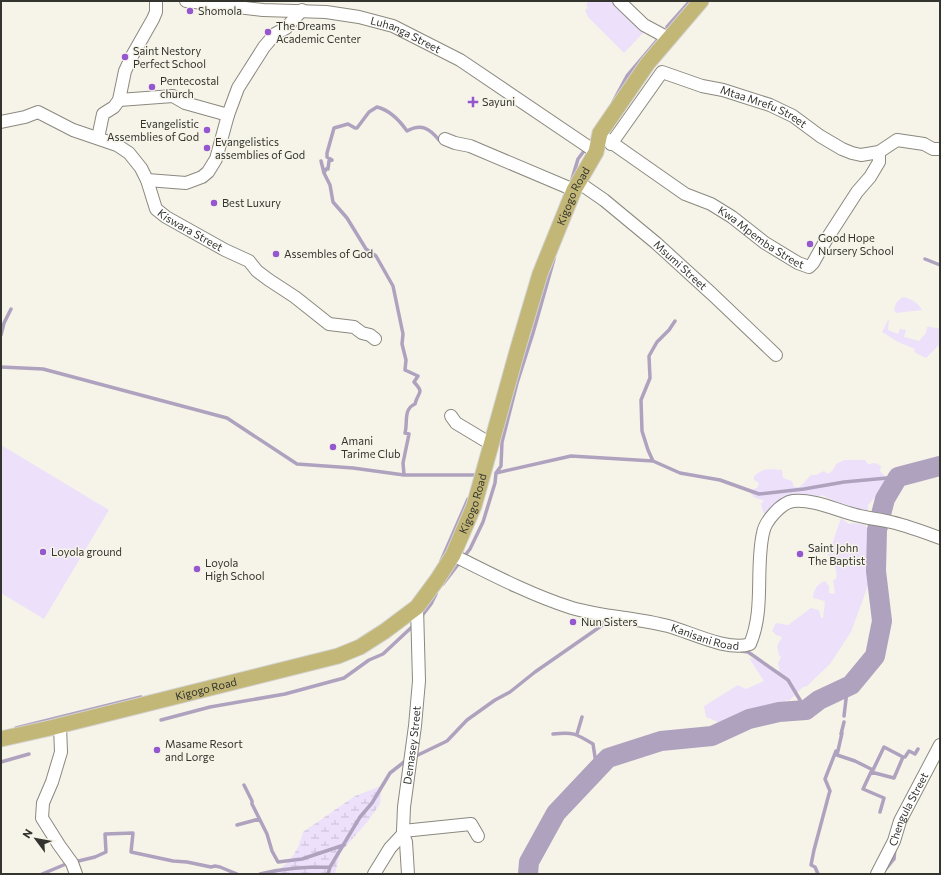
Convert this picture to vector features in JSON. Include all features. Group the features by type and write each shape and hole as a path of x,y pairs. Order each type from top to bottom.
{"main road":[{"name":"Kigogo Road","path":"1,739 60,726 338,656 360,647 385,631 417,607 437,580 452,555 474,506 490,444 540,274 576,186 596,152 600,133 648,63 701,1"}],"street":[{"path":"98,138 103,114 114,107 119,100 125,71 153,19 156,12 156,1"},
{"name":"Luhanga Street","path":"186,1 263,10 302,10 339,14 359,17 393,26 460,60 596,152"},
{"path":"619,1 644,25 670,39"},
{"path":"147,180 186,184 202,177 208,172 216,159 228,115 238,88 264,47 275,34 286,28 302,10"},
{"name":"Mtaa Mrefu Street","path":"648,63 662,72 702,86 730,92 770,105 793,116 820,136 852,153 861,154 879,152 897,140 924,144 933,149 940,149"},
{"path":"612,144 662,72"},
{"path":"119,100 173,96 185,103 228,115"},
{"name":"Kiswara Street","path":"1,122 25,117 38,112 73,130 117,145 129,153 141,168 147,180 156,209 173,222 249,261 257,271 295,297 329,324 354,327 362,333 370,335 374,339"},
{"name":"Kwa Mpemba Street","path":"600,133 607,141 685,194 711,204 732,217 765,243 798,263 809,267 813,263 857,192 870,177 879,162 879,152"},
{"name":"Msumi Street","path":"445,139 470,146 576,186 604,200 656,243 776,355"},
{"path":"451,416 456,423 490,444"},
{"name":"Kanisani Road","path":"452,555 539,595 573,608 667,626 734,647 750,644 754,630 759,596 759,567 763,531 775,511 784,504 792,501 802,501 854,515 918,529 940,538"},
{"name":"Demasey Street","path":"408,874 406,842 403,832 404,807 415,726 419,681 417,607"},
{"path":"60,726 61,752 52,782 43,803 42,818 58,845 72,863 76,874"},
{"name":"Chengula Street","path":"877,874 894,841 900,821 940,745"},
{"path":"374,874 390,848 403,832 471,824 478,836"}],"green space":[{"path":"590,1 617,1 645,31 624,53 588,17 585,10 588,8 586,4"},
{"path":"902,297 914,301 922,310 896,313 894,310 896,303"},
{"path":"888,320 888,330 898,334 900,329 906,330 904,337 919,341 926,333 927,327 940,328 940,344 926,358 914,352 915,349 898,342 882,332"},
{"name":"Loyola ground","path":"1,445 109,510 44,619 1,593"},
{"path":"844,460 865,460 868,464 875,463 881,466 880,471 885,476 890,476 892,479 891,483 868,505 868,512 866,513 839,509 838,503 822,495 817,497 816,505 808,499 766,515 763,512 761,503 763,500 755,498 751,494 753,489 757,488 759,484 754,480 754,476 764,470 782,470 783,478 792,481 794,487 800,487 811,475 816,475 824,471 828,474 833,470 836,464"},
{"path":"841,518 849,524 853,523 866,525 871,551 869,568 873,572 851,632 830,664 788,702 787,699 784,704 720,723 706,717 704,706 738,685 746,689 764,681 749,658 757,659 776,672 780,670 778,664 781,657 777,646 782,637 776,635 772,631 776,623 788,625 811,608 819,610 821,618 823,618 825,601 813,598 813,595 818,585 825,581 829,586 829,593 835,594 833,580 836,579 836,570 828,556"},
{"path":"384,785 381,790 380,804 368,821 340,853 335,874 274,874 293,856 303,832 355,796"}],"waterway":[{"path":"667,27 690,1"},
{"path":"613,102 627,76 660,37"},
{"path":"324,173 326,169 328,169 329,161 332,160 327,157 327,153 334,128 348,124 357,128 369,112 377,107 394,116 407,131 417,127 425,128 439,140"},
{"path":"572,179 578,159 587,147"},
{"path":"321,161 324,173 330,185 333,202 347,218 366,249 376,256 393,286 403,334 402,344 406,360 405,370 418,376 414,382 420,393 415,404 411,406 407,412 405,433 409,434 403,463 404,475"},
{"path":"443,584 470,549 483,522 495,483 496,473 501,466 502,442 517,383 554,259"},
{"path":"925,259 940,265"},
{"path":"1,335 4,323 11,309"},
{"path":"653,461 642,431 641,400 650,378 649,356 657,342 669,330 675,321"},
{"path":"1,367 43,369 227,418 297,464 353,468 404,475 476,475"},
{"path":"496,473 571,456 653,461 680,473 720,480 759,494 804,489 844,482 898,477"},
{"path":"528,874 529,862 556,813 608,758 661,741 712,736 749,719 779,712 806,710 819,700 851,685 875,656 882,621 876,571 877,530 885,499 898,477 940,466"},
{"path":"441,561 468,499"},
{"path":"421,617 431,604 436,594"},
{"path":"416,756 447,741 467,720 495,700 510,692 535,672 604,624 619,622"},
{"path":"161,720 210,707 285,694 344,678 369,660 383,654 414,625"},
{"path":"741,651 748,652 788,680 806,710"},
{"path":"844,716 847,691 851,685"},
{"path":"16,728 141,697"},
{"path":"577,734 582,717"},
{"path":"841,734 844,722"},
{"path":"842,733 837,755 855,761 873,770 884,747 903,757 894,778 871,772 863,789 884,798 880,812"},
{"path":"553,734 574,734 593,744 597,770"},
{"path":"903,757 905,757 909,751 915,754 918,749"},
{"path":"818,874 815,867 811,865 830,791 825,779 836,751"},
{"path":"1,762 29,754"},
{"path":"328,874 330,867 360,817 372,803 390,773 404,762"},
{"path":"244,785 267,834 272,851 278,862 302,859 344,845"},
{"path":"237,825 259,819"},
{"path":"42,874 66,864 95,857 106,852 105,834 133,833 131,852 173,861 220,867 237,874"},
{"path":"885,870 894,859 895,848"},
{"path":"260,874 295,868 330,867"}],"place":[{"name":"Shomola","path":"190,11"},
{"name":"The Dreams Academic Center","path":"268,32"},
{"name":"Saint Nestory Perfect School","path":"125,57"},
{"name":"Pentecostal church","path":"152,87"},
{"name":"Sayuni","path":"473,102"},
{"name":"Evangelistic Assemblies of God","path":"207,130"},
{"name":"Evangelistics assemblies of God","path":"207,148"},
{"name":"Best Luxury","path":"214,203"},
{"name":"Good Hope Nursery School","path":"810,244"},
{"name":"Assembles of God","path":"276,254"},
{"name":"Amani Tarime Club","path":"333,447"},
{"name":"Loyola ground","path":"43,552"},
{"name":"Saint John The Baptist","path":"800,554"},
{"name":"Loyola High School","path":"197,569"},
{"name":"Nun Sisters","path":"573,622"},
{"name":"Masame Resort and Lorge","path":"157,750"}]}
